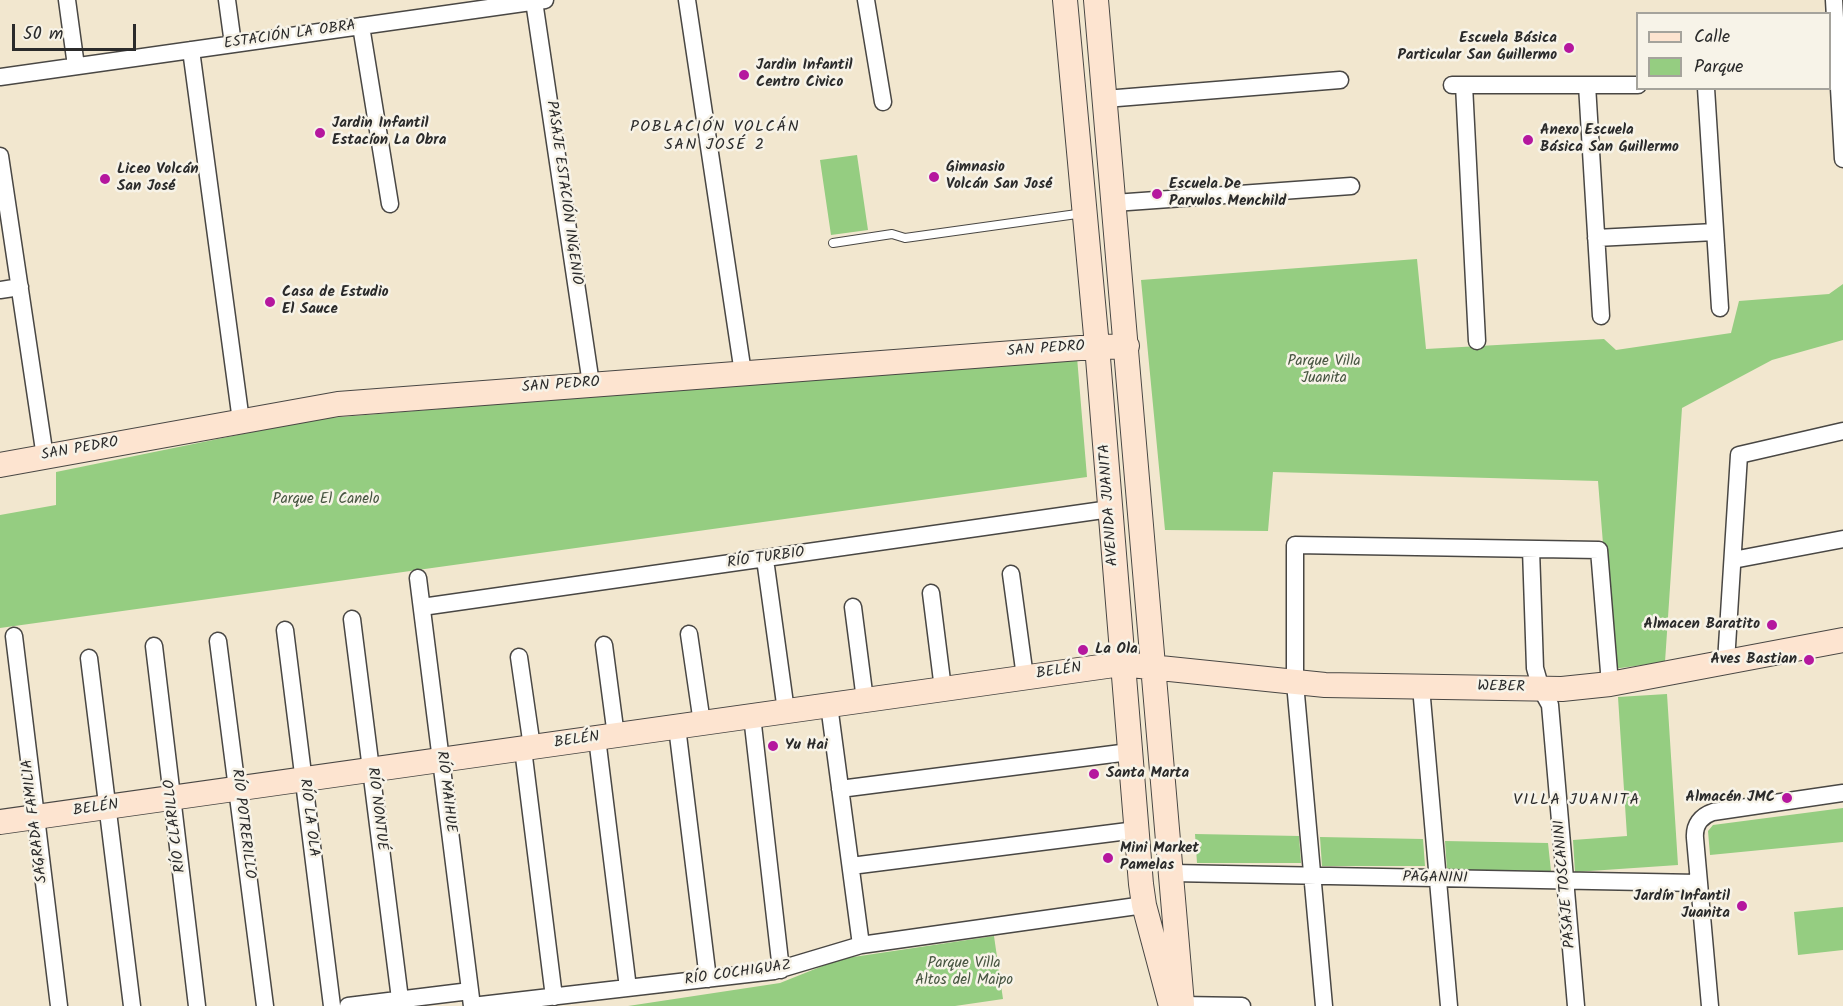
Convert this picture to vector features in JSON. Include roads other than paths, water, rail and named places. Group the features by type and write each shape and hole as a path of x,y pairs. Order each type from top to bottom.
{"street":[{"path":"67,0 76,66"},
{"path":"227,0 233,44"},
{"path":"687,0 743,373"},
{"path":"866,0 883,102"},
{"name":"AVENIDA JUANITA","path":"1065,0 1097,346 1121,664 1144,905 1178,1006"},
{"name":"AVENIDA JUANITA","path":"1096,0 1172,873 1178,1006"},
{"path":"1834,0 1843,159"},
{"name":"ESTACIÓN LA OBRA","path":"0,77 539,1"},
{"name":"PASAJE ESTACIÓN INGENIO","path":"539,1 591,384"},
{"path":"361,26 390,204"},
{"path":"191,50 241,421"},
{"path":"1105,99 1340,80"},
{"path":"1477,341 1458,85 1636,85"},
{"path":"1587,85 1601,316"},
{"path":"1706,90 1720,308"},
{"path":"0,156 6,241 20,287 45,457"},
{"path":"1114,203 1351,186"},
{"path":"1596,238 1715,232"},
{"path":"0,290 20,287"},
{"name":"SAN PEDRO","path":"0,465 338,404 1097,346 1127,346"},
{"path":"1726,662 1739,455 1843,431"},
{"name":"RÍO TURBIO","path":"422,607 1110,509"},
{"path":"1732,560 1843,539"},
{"path":"1324,1006 1295,683 1294,545 1599,550 1610,684"},
{"name":"PASAJE TOSCANINI","path":"1531,549 1535,668 1541,689 1550,705 1576,1006"},
{"path":"765,559 786,711"},
{"path":"1011,574 1025,677"},
{"name":"RÍO MAIHUE","path":"418,578 471,998"},
{"path":"930,593 943,689"},
{"path":"853,607 865,700"},
{"name":"RÍO NONTUÉ","path":"352,619 400,999"},
{"name":"RÍO LA OLA","path":"285,630 332,1006"},
{"path":"689,634 702,723"},
{"name":"SAGRADA FAMILIA","path":"14,636 59,1006"},
{"name":"WEBER","path":"1155,668 1295,683 1541,689 1610,684 1843,640"},
{"name":"RÍO POTRERILLO","path":"218,641 265,1006"},
{"path":"603,645 607,737 628,988"},
{"name":"RÍO CLARILLO","path":"154,646 197,1006"},
{"path":"519,657 554,997"},
{"path":"89,658 132,1006"},
{"name":"BELÉN","path":"0,822 1121,664 1155,668"},
{"path":"1421,687 1449,1006"},
{"path":"829,705 861,945"},
{"path":"752,716 781,970"},
{"path":"677,727 708,979"},
{"path":"840,789 1129,752"},
{"path":"1710,1006 1694,832 1699,821 1707,813 1843,793"},
{"path":"851,866 1136,830"},
{"name":"PAGANINI","path":"1172,873 1698,882"},
{"name":"RÍO COCHIGUAZ","path":"348,1006 400,999 554,997 781,970 861,945 1144,905"},
{"path":"1178,1006 1242,1006"}],"lane":[{"path":"833,243 892,234 905,238 1084,212"}],"place":[{"name":"Escuela Básica Particular San Guillermo","path":"1569,48"},
{"name":"Jardin Infantil Centro Civico","path":"744,75"},
{"name":"Jardin Infantil Estacíon La Obra","path":"320,133"},
{"name":"Anexo Escuela Básica San Guillermo","path":"1528,140"},
{"name":"Gimnasio Volcán San José","path":"934,177"},
{"name":"Liceo Volcán San José","path":"105,179"},
{"name":"Escuela De Parvulos Menchild","path":"1157,194"},
{"name":"Casa de Estudio El Sauce","path":"270,302"},
{"name":"Almacen Baratito","path":"1772,625"},
{"name":"La Ola","path":"1083,650"},
{"name":"Aves Bastian","path":"1809,660"},
{"name":"Yu Hai","path":"773,746"},
{"name":"Santa Marta","path":"1094,774"},
{"name":"Almacén JMC","path":"1787,798"},
{"name":"Mini Market Pamelas","path":"1108,858"},
{"name":"Jardín Infantil Juanita","path":"1742,906"}],"district":[{"name":"POBLACIÓN VOLCÁN SAN JOSÉ 2","path":"715,137"},
{"name":"VILLA JUANITA","path":"1577,801"}],"park label":[{"name":"Parque Villa Juanita","path":"1324,370"},
{"name":"Parque El Canelo","path":"326,500"},
{"name":"Parque Villa Altos del Maipo","path":"964,972"}]}
